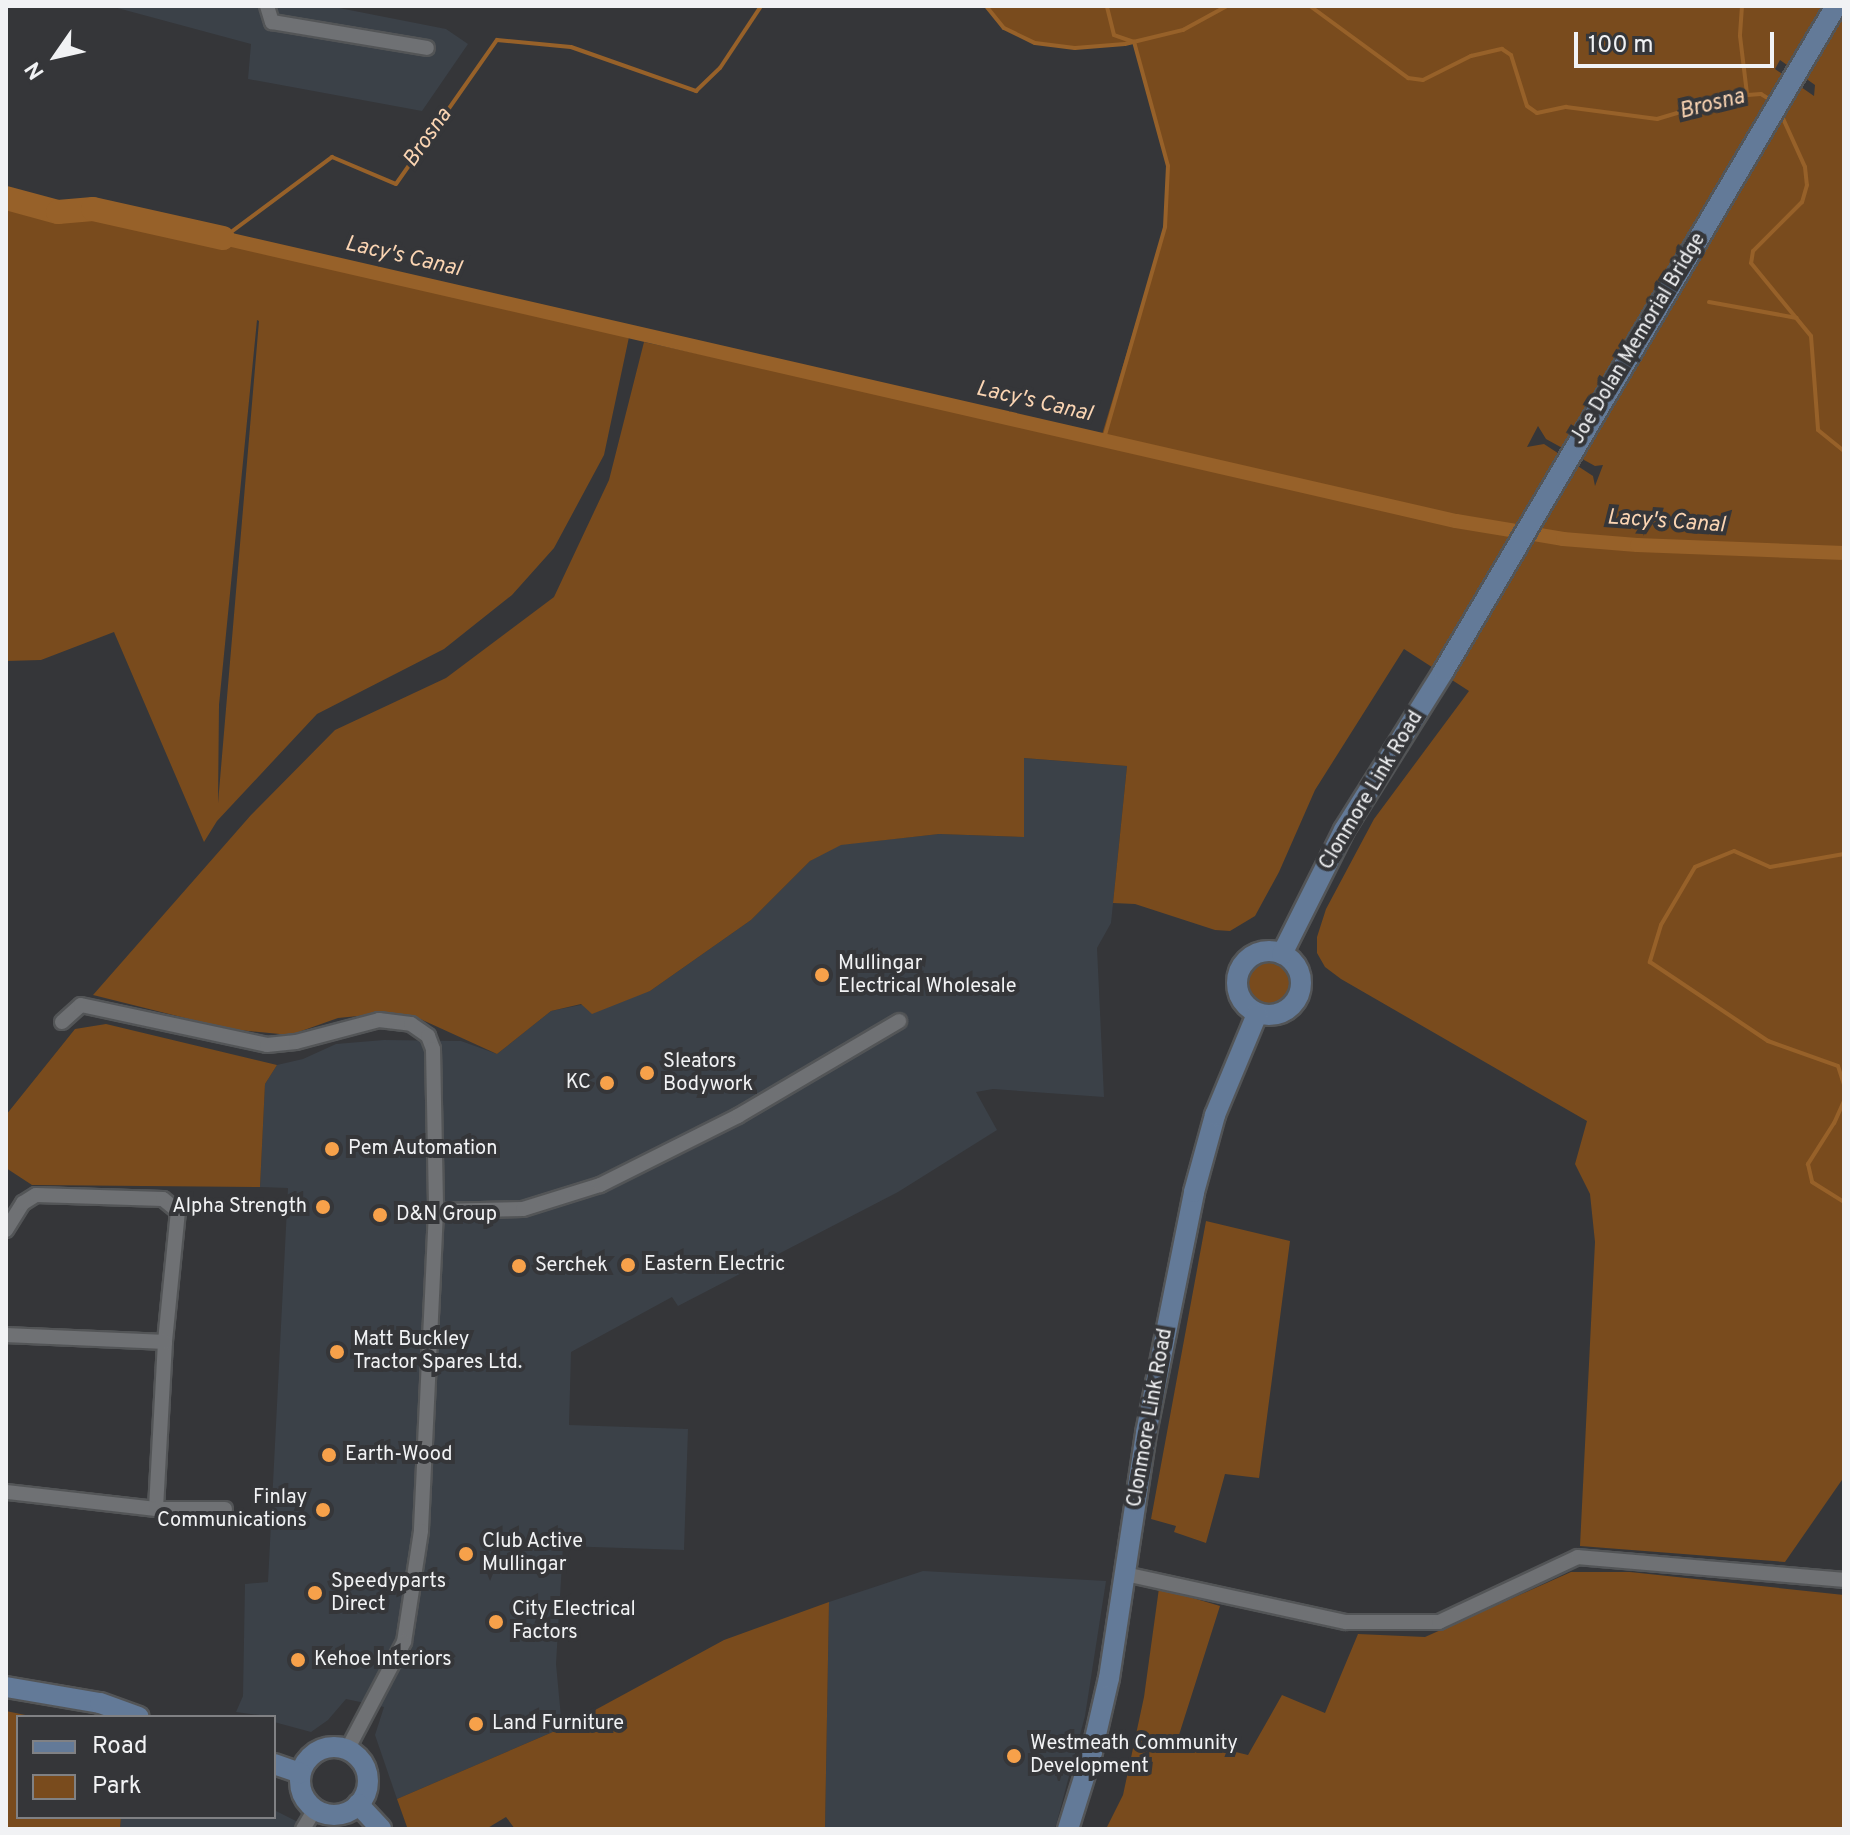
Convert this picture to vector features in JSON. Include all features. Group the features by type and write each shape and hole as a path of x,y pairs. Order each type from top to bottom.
{"main road":[{"name":"Joe Dolan Memorial Bridge","path":"1443,672 1836,6"},
{"name":"Clonmore Link Road","path":"1282,954 1344,830 1443,672"},
{"path":"1271,951 1282,954 1296,966 1299,994 1287,1010 1267,1016 1257,1014 1237,992 1238,972 1251,956 1271,951"},
{"name":"Clonmore Link Road","path":"1068,1829 1099,1722 1146,1433 1194,1192 1215,1115 1257,1014"},
{"path":"6,1687 100,1703 133,1715"},
{"path":"328,1747 347,1750 363,1764 367,1785 358,1804 342,1814 315,1809 302,1793 300,1773 304,1764 318,1751 328,1747"},
{"path":"276,1765 300,1773"},
{"path":"358,1804 381,1829"}],"street":[{"path":"267,6 272,22 427,48"},
{"path":"62,1022 81,1005 267,1045 296,1042 379,1020 411,1024 428,1036 433,1049 436,1211 421,1531 404,1642 347,1750"},
{"path":"436,1211 523,1209 600,1185 738,1116 899,1021"},
{"path":"6,1230 23,1203 36,1195 163,1199 178,1211 165,1342 156,1509"},
{"path":"6,1335 165,1342"},
{"path":"6,1492 156,1509 225,1509"},
{"path":"1125,1574 1346,1622 1439,1622 1578,1557 1844,1580"},
{"path":"303,1829 315,1809"}],"shaded area":[{"path":"110,6 329,6 446,29 468,44 422,111 248,79 251,44"},
{"path":"1023,758 1127,766 1111,923 1097,948 1104,1097 993,1089 976,1092 997,1130 898,1192 678,1306 672,1297 571,1352 569,1425 688,1429 684,1550 563,1546 556,1664 562,1728 397,1799 375,1735 384,1707 346,1699 328,1720 311,1732 276,1723 276,1715 236,1712 243,1696 245,1584 268,1582 288,1188 260,1187 265,1084 277,1065 303,1059 336,1044 384,1040 461,1041 497,1054 551,1011 650,991 751,920 810,861 836,845 939,834 1023,837"},
{"path":"923,1571 1106,1581 1085,1716 1055,1829 825,1829 829,1602"},
{"path":"276,1811 312,1829 120,1829 121,1819 276,1819"}],"green space":[{"path":"986,6 1844,6 1844,1477 1785,1562 1580,1546 1595,1242 1590,1194 1575,1164 1587,1121 1341,979 1325,967 1317,953 1317,937 1326,909 1374,819 1469,691 1404,649 1315,790 1279,872 1255,916 1230,931 1215,930 1135,904 1113,903 1127,766 1024,758 1024,837 939,834 841,845 810,861 751,920 650,991 592,1014 581,1004 551,1011 497,1054 418,1018 388,1013 338,1018 290,1035 229,1029 93,995 251,815 335,730 446,678 554,597 609,480 644,342 1100,441 1165,227 1168,166 1133,42 1075,48 1035,43 1004,28","holes":["1780,60 1815,85 1814,96 1775,69","1538,426 1546,439 1595,466 1603,465 1595,486 1593,476 1544,444 1527,447"]},
{"path":"6,198 58,212 93,209 223,238 629,337 604,455 554,548 512,595 444,649 317,714 217,821 204,842 114,632 41,660 6,661","holes":["259,321 218,803 219,705"]},
{"path":"1269,962 1285,968 1291,984 1285,1000 1269,1006 1253,1000 1247,984 1253,968"},
{"path":"106,1024 277,1065 265,1084 260,1187 32,1185 6,1168 6,1115 75,1029"},
{"path":"1206,1221 1290,1241 1259,1478 1225,1474 1206,1543 1174,1532 1176,1526 1151,1519"},
{"path":"1571,1572 1630,1572 1844,1595 1844,1829 1106,1829 1123,1795 1144,1697 1159,1588 1220,1606 1178,1738 1248,1755 1282,1695 1325,1713 1358,1634 1425,1637"},
{"path":"829,1602 825,1829 515,1829 506,1817 486,1829 407,1827 397,1799 562,1728 724,1640"},
{"path":"6,1711 25,1715 16,1715 16,1819 121,1819 120,1829 6,1829"}],"waterway":[{"name":"Brosna","path":"223,238 332,157 396,184 497,40 571,47 696,91 720,68 761,6"},
{"name":"Brosna","path":"986,6 1004,28 1035,43 1075,48 1125,44 1183,30 1227,6"},
{"path":"1103,442 1165,227 1168,166 1134,42 1114,35 1107,6"},
{"name":"Brosna","path":"1310,6 1408,78 1423,80 1471,56 1502,49 1511,55 1527,106 1537,113 1566,107 1657,119 1734,96 1761,94 1772,101"},
{"path":"1742,6 1740,36 1747,94"},
{"name":"Brosna","path":"1781,114 1805,167 1807,185 1802,202 1753,251 1751,263 1811,336 1818,430 1844,451"},
{"name":"Brosna","path":"6,198 58,212 93,209 223,238"},
{"name":"Lacy's Canal","path":"223,238 1456,521 1563,539 1844,553"},
{"path":"1709,302 1797,318"},
{"path":"1844,854 1770,867 1734,851 1695,867 1661,925 1650,962 1768,1041 1838,1066 1844,1085"},
{"path":"1844,1101 1808,1164 1812,1182 1844,1202"}],"place":[{"name":"Mullingar Electrical Wholesale","path":"822,975"},
{"name":"Sleators Bodywork","path":"647,1073"},
{"name":"KC","path":"607,1083"},
{"name":"Pem Automation","path":"332,1149"},
{"name":"Alpha Strength","path":"323,1207"},
{"name":"D&N Group","path":"380,1215"},
{"name":"Eastern Electric","path":"628,1265"},
{"name":"Serchek","path":"519,1266"},
{"name":"Matt Buckley Tractor Spares Ltd.","path":"337,1352"},
{"name":"Earth-Wood","path":"329,1455"},
{"name":"Finlay Communications","path":"323,1510"},
{"name":"Club Active Mullingar","path":"466,1554"},
{"name":"Speedyparts Direct","path":"315,1593"},
{"name":"City Electrical Factors","path":"496,1622"},
{"name":"Kehoe Interiors","path":"298,1660"},
{"name":"Land Furniture","path":"476,1724"},
{"name":"Westmeath Community Development","path":"1014,1756"}]}
